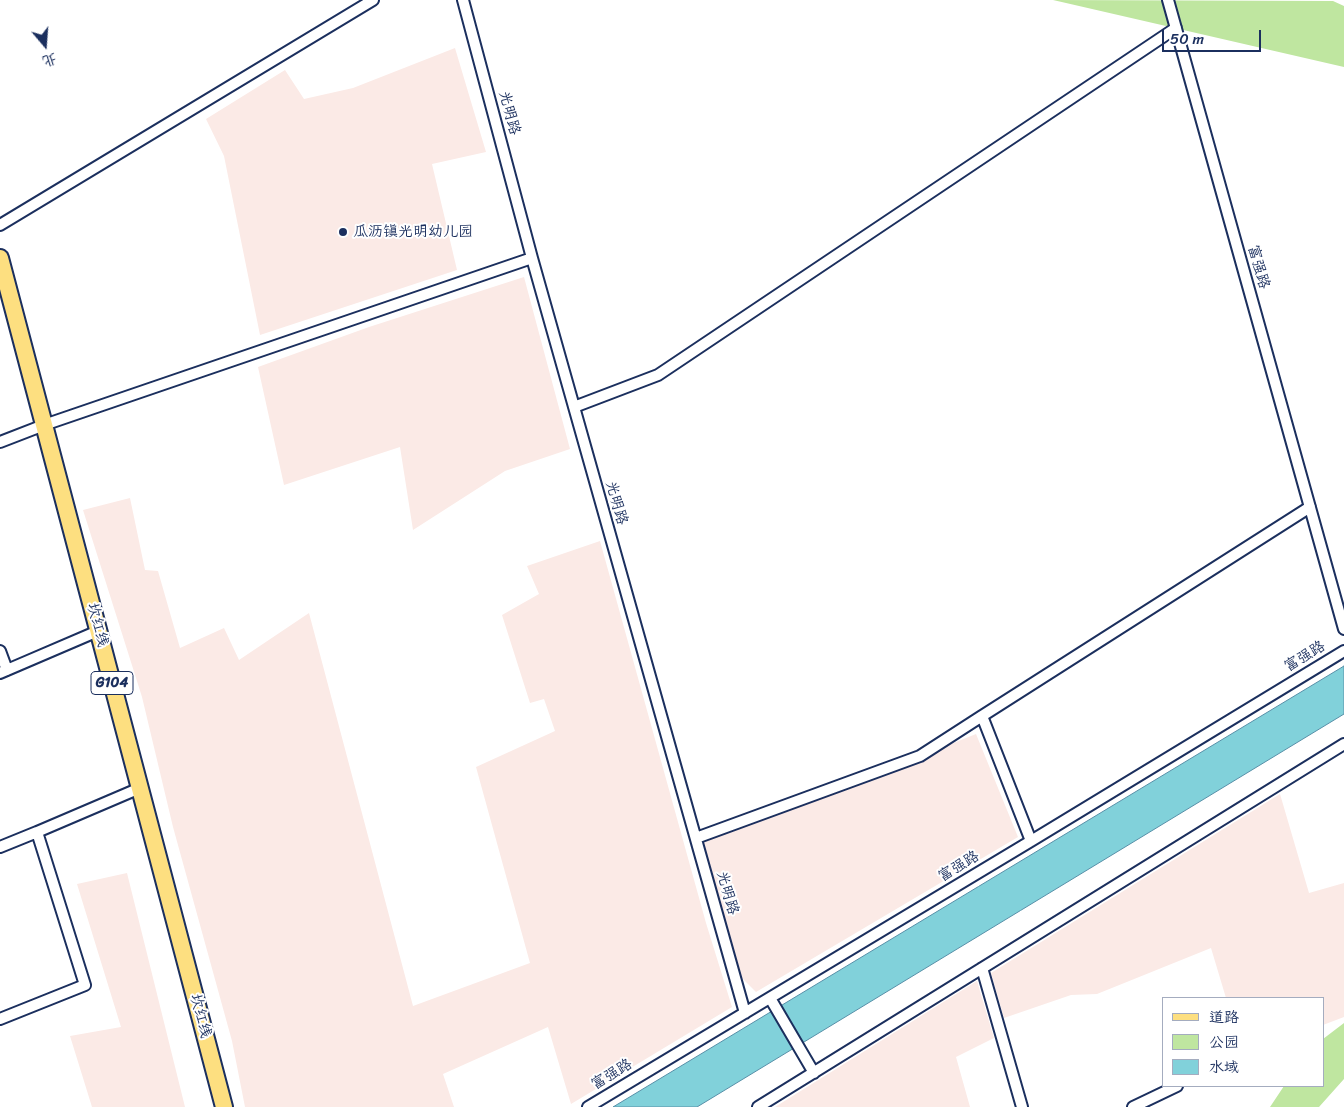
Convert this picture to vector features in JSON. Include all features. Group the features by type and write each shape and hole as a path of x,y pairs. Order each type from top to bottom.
{"main road":[{"name":"坎红线","path":"0,258 224,1107"}],"street":[{"path":"0,225 373,0"},
{"name":"光明路","path":"464,0 532,258 745,1013"},
{"name":"富强路","path":"1168,0 1344,629"},
{"path":"574,407 658,374 1176,28"},
{"path":"0,442 44,424 532,258"},
{"path":"696,838 920,756 1310,507"},
{"path":"0,651 3,671 98,631"},
{"name":"富强路","path":"588,1107 745,1013 772,1001 1344,651"},
{"path":"982,716 1031,841"},
{"path":"758,1107 1344,744"},
{"path":"0,847 140,788"},
{"path":"0,1019 85,985 37,832"},
{"path":"982,968 1022,1107"},
{"path":"772,1001 814,1073"},
{"path":"1133,1107 1174,1087"}],"shaded area":[{"name":"瓜沥镇光明幼儿园","path":"455,48 486,152 432,164 457,270 260,335 224,156 206,119 285,70 304,99 353,88"},
{"path":"524,277 570,449 505,471 413,530 400,447 284,485 258,367 369,327"},
{"path":"130,498 145,570 158,571 180,648 224,628 239,660 309,613 413,1006 530,963 476,767 555,731 544,699 530,703 502,615 539,594 527,566 600,541 706,923 732,1007 571,1104 548,1027 443,1074 454,1107 245,1107 232,1041 173,827 142,697 83,510"},
{"path":"976,734 1018,837 756,992 732,968 696,838 788,809"},
{"path":"1280,794 1309,893 1344,883 1344,1017 1324,1025 1324,997 1226,997 1211,948 1097,994 1071,995 1004,1018 991,973"},
{"path":"127,873 185,1107 92,1107 70,1036 121,1027 77,884"},
{"path":"977,981 994,1038 956,1057 970,1107 775,1107"}],"green space":[{"path":"1053,0 1333,1 1344,6 1344,67"},
{"path":"1344,1023 1344,1079 1319,1107 1270,1107 1283,1087 1324,1087 1324,1038"}],"water":[{"path":"1344,666 1344,714 697,1107 613,1107"}],"place":[{"name":"瓜沥镇光明幼儿园","path":"343,232"}]}
